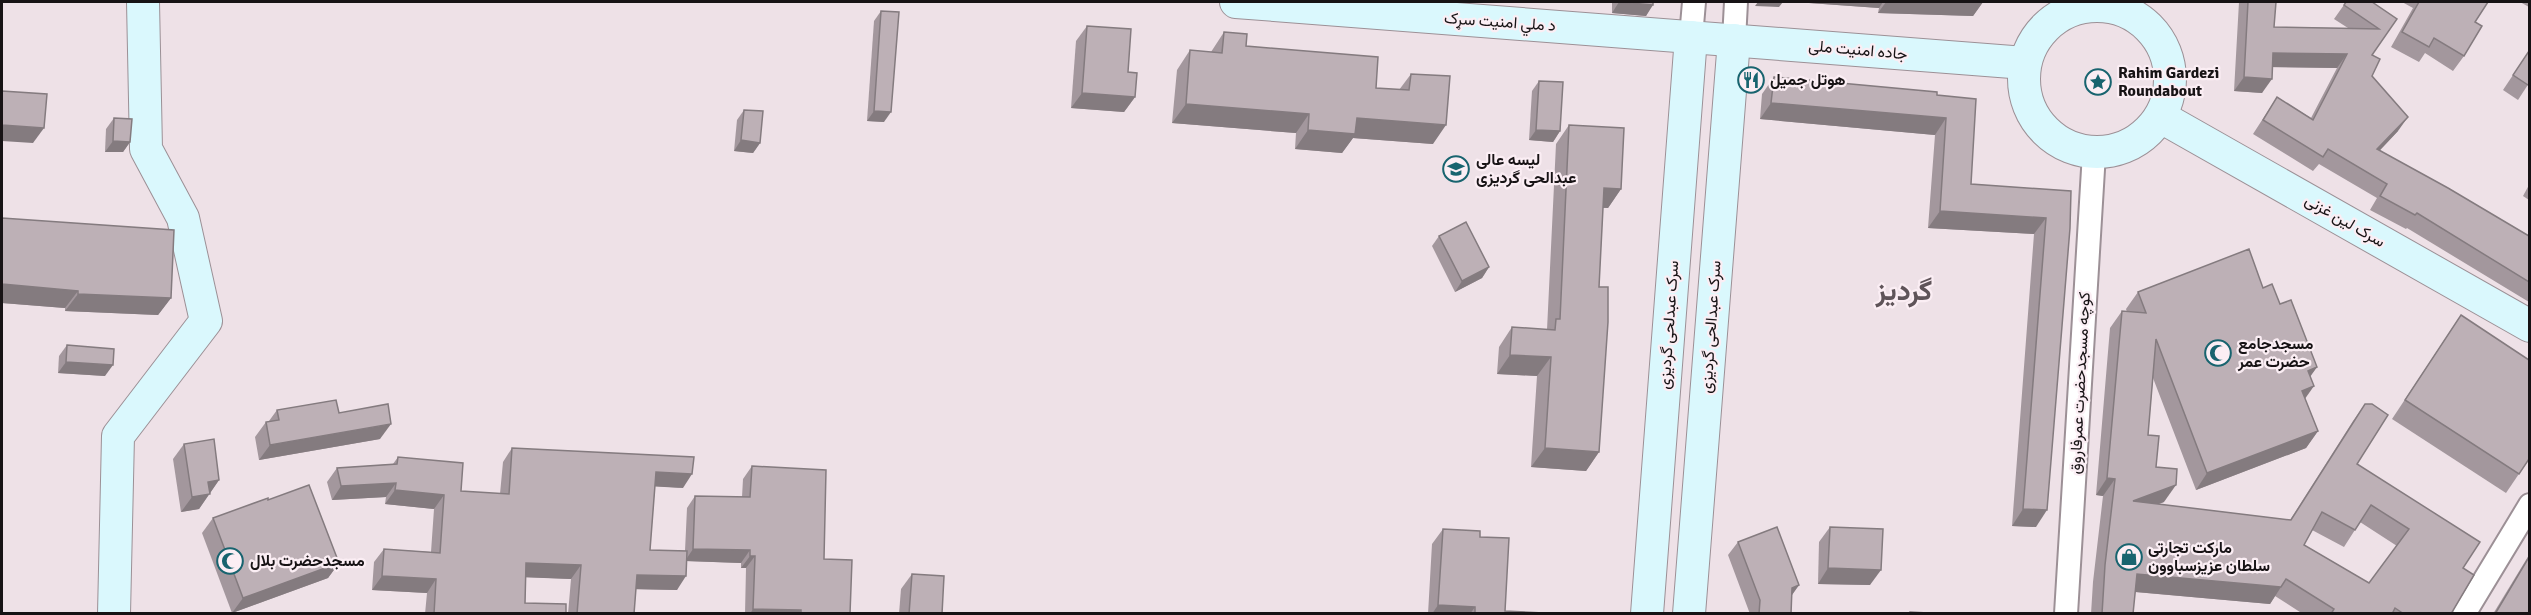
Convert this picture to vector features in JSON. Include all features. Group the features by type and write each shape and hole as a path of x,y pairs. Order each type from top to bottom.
{"main road":[{"path":"114,614 118,436 206,321 183,218 146,149 143,2"},
{"name":"د ملي امنیت سړک","path":"1236,2 1691,37"},
{"path":"2100,4 2124,11 2146,24 2162,44 2170,76 2170,93 2161,117 2144,137 2120,150 2094,153 2068,147 2047,134 2031,113 2024,89 2025,63 2035,40 2052,21 2074,10 2100,4"},
{"name":"جاده امنیت ملی","path":"1691,37 2025,63"},
{"name":"سرک عبدلحی گردیزی","path":"1647,614 1691,37"},
{"name":"سرک عبدالحی گردیزی","path":"1689,614 1734,40"},
{"name":"سرک لین غزنی","path":"2161,117 2529,326"}],"street":[{"path":"1691,37 1694,2"},
{"path":"1734,40 1736,2"},
{"name":"کوچه مسجدحضرت عمرفاروق","path":"2066,614 2094,153"},
{"path":"2464,614 2529,505"}],"building":[{"path":"1619,2 1653,2 1653,5"},
{"path":"2248,2 2276,2 2274,27 2379,29 2344,5 2346,2 2372,2 2397,19 2372,55 2380,59 2372,76 2408,117 2377,149 2529,236 2529,282 2417,213 2415,215 2380,196 2387,184 2328,149 2323,157 2263,120 2277,97 2313,120 2347,54 2273,53 2272,79 2244,77"},
{"path":"2419,2 2488,2 2475,22 2482,26 2464,56 2434,38 2429,47 2402,32"},
{"path":"881,11 899,12 891,112 874,111"},
{"path":"1087,26 1131,29 1128,72 1137,73 1135,97 1082,93"},
{"path":"1224,32 1247,34 1246,46 1378,57 1376,88 1409,90 1411,74 1450,76 1446,125 1357,118 1355,134 1308,130 1309,114 1186,104 1190,50 1222,53"},
{"path":"2529,51 2529,83 2528,85 2513,75"},
{"path":"1774,77 1937,92 1937,95 1976,99 1971,184 2071,191 2047,510 2023,509 2046,218 1940,211 1946,118 1771,103"},
{"path":"1539,81 1563,82 1560,131 1536,130"},
{"path":"2,91 47,94 44,128 2,125"},
{"path":"744,110 763,111 760,143 741,140"},
{"path":"114,118 132,119 130,142 113,141"},
{"path":"1569,125 1624,128 1621,189 1604,188 1599,287 1608,287 1608,322 1599,452 1545,448 1551,357 1510,355 1512,327 1555,330 1556,319 1560,319"},
{"path":"2,218 174,230 171,298 78,294 78,291 2,284"},
{"path":"1466,222 1489,267 1462,281 1439,236"},
{"path":"2249,249 2263,288 2272,284 2280,304 2291,300 2317,367 2308,371 2314,386 2302,391 2318,431 2207,473 2156,339 2148,435 2159,436 2156,467 2177,469 2176,485 2133,501 2291,520 2365,404 2372,404 2388,415 2357,464 2480,542 2463,568 2474,575 2451,614 2404,614 2395,608 2392,614 2331,614 2334,609 2286,579 2281,587 2137,574 2133,614 2102,614 2115,479 2107,478 2122,311 2146,313 2138,292","holes":["2371,505 2409,529 2369,583 2304,545 2322,512 2355,530"]},
{"path":"2461,315 2529,360 2529,459 2519,474 2405,400"},
{"path":"67,345 114,349 113,365 66,362"},
{"path":"336,400 339,413 388,404 391,424 270,445 266,422 279,420 277,410"},
{"path":"214,439 219,480 208,482 210,494 192,497 184,444"},
{"path":"512,448 694,457 692,474 656,472 650,550 687,551 686,576 637,575 634,614 577,614 581,565 526,563 525,603 566,604 566,614 434,614 436,579 382,576 384,549 440,553 444,495 395,490 396,483 341,486 337,468 397,464 398,457 463,463 461,491 509,494"},
{"path":"752,466 826,470 824,559 852,560 850,614 801,614 801,610 753,609 755,556 750,556 750,550 693,549 695,496 750,497"},
{"path":"309,485 339,563 243,598 213,518"},
{"path":"1777,527 1799,585 1792,588 1791,614 1759,614 1760,600 1738,542"},
{"path":"1830,527 1883,529 1881,570 1828,568"},
{"path":"1443,529 1480,531 1480,537 1509,538 1505,611 1563,614 1475,614 1475,607 1438,605"},
{"path":"2529,557 2529,614 2495,614"},
{"path":"912,574 944,576 942,614 909,614"},
{"path":"1910,612 1946,614 1910,614"}],"place":[{"name":"هوتل جمیل","path":"1751,80"},
{"name":"Rahim Gardezi Roundabout","path":"2098,82"},
{"name":"لیسه عالی عبدالحی گردیزی","path":"1456,169"},
{"name":"مسجدجامع حضرت عمر","path":"2218,353"},
{"name":"مارکت تجارتی سلطان عزیزسباوون","path":"2129,557"},
{"name":"مسجدحضرت بلال","path":"230,561"}],"district":[{"name":"گردیز","path":"1904,291"}]}
